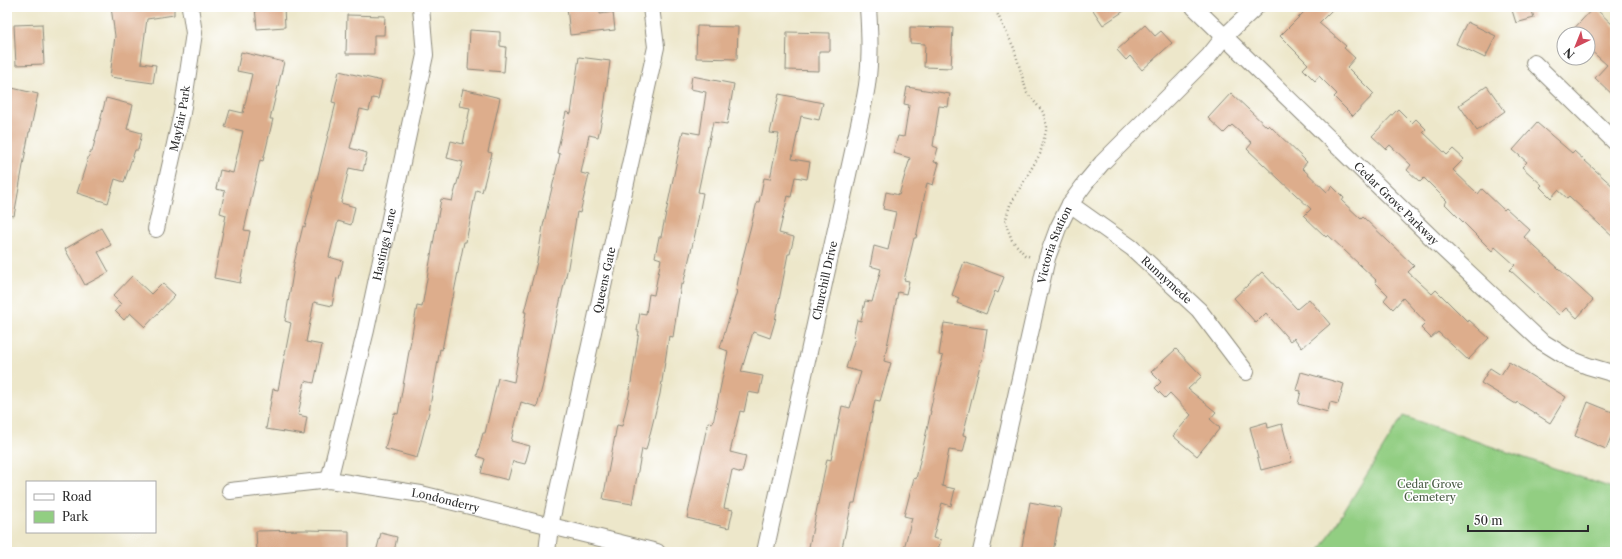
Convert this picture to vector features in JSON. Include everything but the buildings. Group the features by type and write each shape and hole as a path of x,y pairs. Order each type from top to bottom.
{"street":[{"name":"Mayfair Park","path":"156,229 182,113 194,33 190,7"},
{"name":"Hastings Lane","path":"329,480 366,330 425,55 421,7"},
{"name":"Queens Gate","path":"547,552 550,526 656,48 651,7"},
{"name":"Churchill Drive","path":"765,552 870,74 868,7"},
{"name":"Cedar Grove Parkway","path":"1194,7 1437,243 1541,341 1570,359 1615,374"},
{"name":"Victoria Station","path":"981,552 1046,263 1058,228 1070,204 1102,163 1209,56 1224,37 1256,7"},
{"path":"1534,63 1615,142"},
{"name":"Runnymede","path":"1070,204 1132,248 1199,310 1246,372"},
{"name":"Londonderry","path":"230,491 329,480 422,494 657,552"}],"path":[{"path":"994,7 1014,48 1027,94 1043,112 1047,127 1040,154 1010,205 1005,222 1012,240 1025,255 1046,263"}],"green space":[{"name":"Cedar Grove Cemetery","path":"1403,416 1615,489 1615,552 1319,552"}]}
